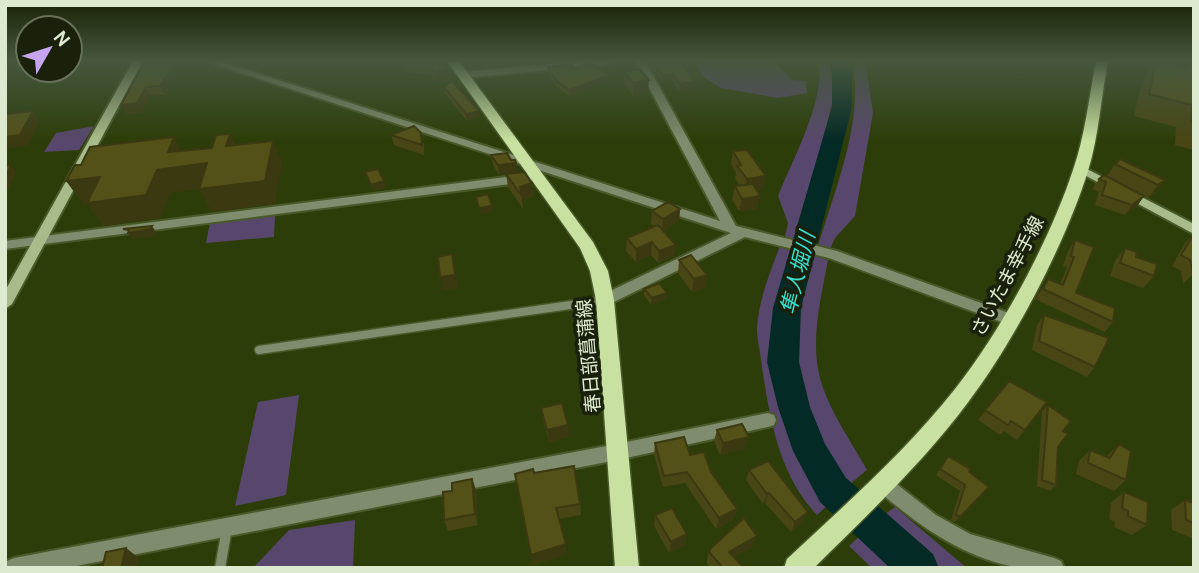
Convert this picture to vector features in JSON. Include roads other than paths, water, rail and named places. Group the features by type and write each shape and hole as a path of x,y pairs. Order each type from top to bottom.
{"main road":[{"name":"春日部菖蒲線","path":"473,88 587,246 599,271 605,300 627,568"},
{"name":"さいたま幸手線","path":"796,568 883,484 962,395 1012,320 1059,224 1081,169 1097,88"}],"street":[{"path":"5,304 123,88"},
{"path":"289,88 534,171 738,231 832,254 1012,320"},
{"path":"655,88 738,231"},
{"path":"1081,169 1194,230"},
{"path":"5,245 534,171"},
{"path":"605,300 738,231"},
{"path":"14,568 617,452 768,420"},
{"path":"883,484 929,521 966,542 1054,568"}],"lane":[{"path":"259,349 605,300"},
{"path":"220,568 226,528"}],"waterway":[{"name":"隼人堀川","path":"842,88 842,107 787,308 783,362 794,407 810,451 833,490 919,568"}]}
